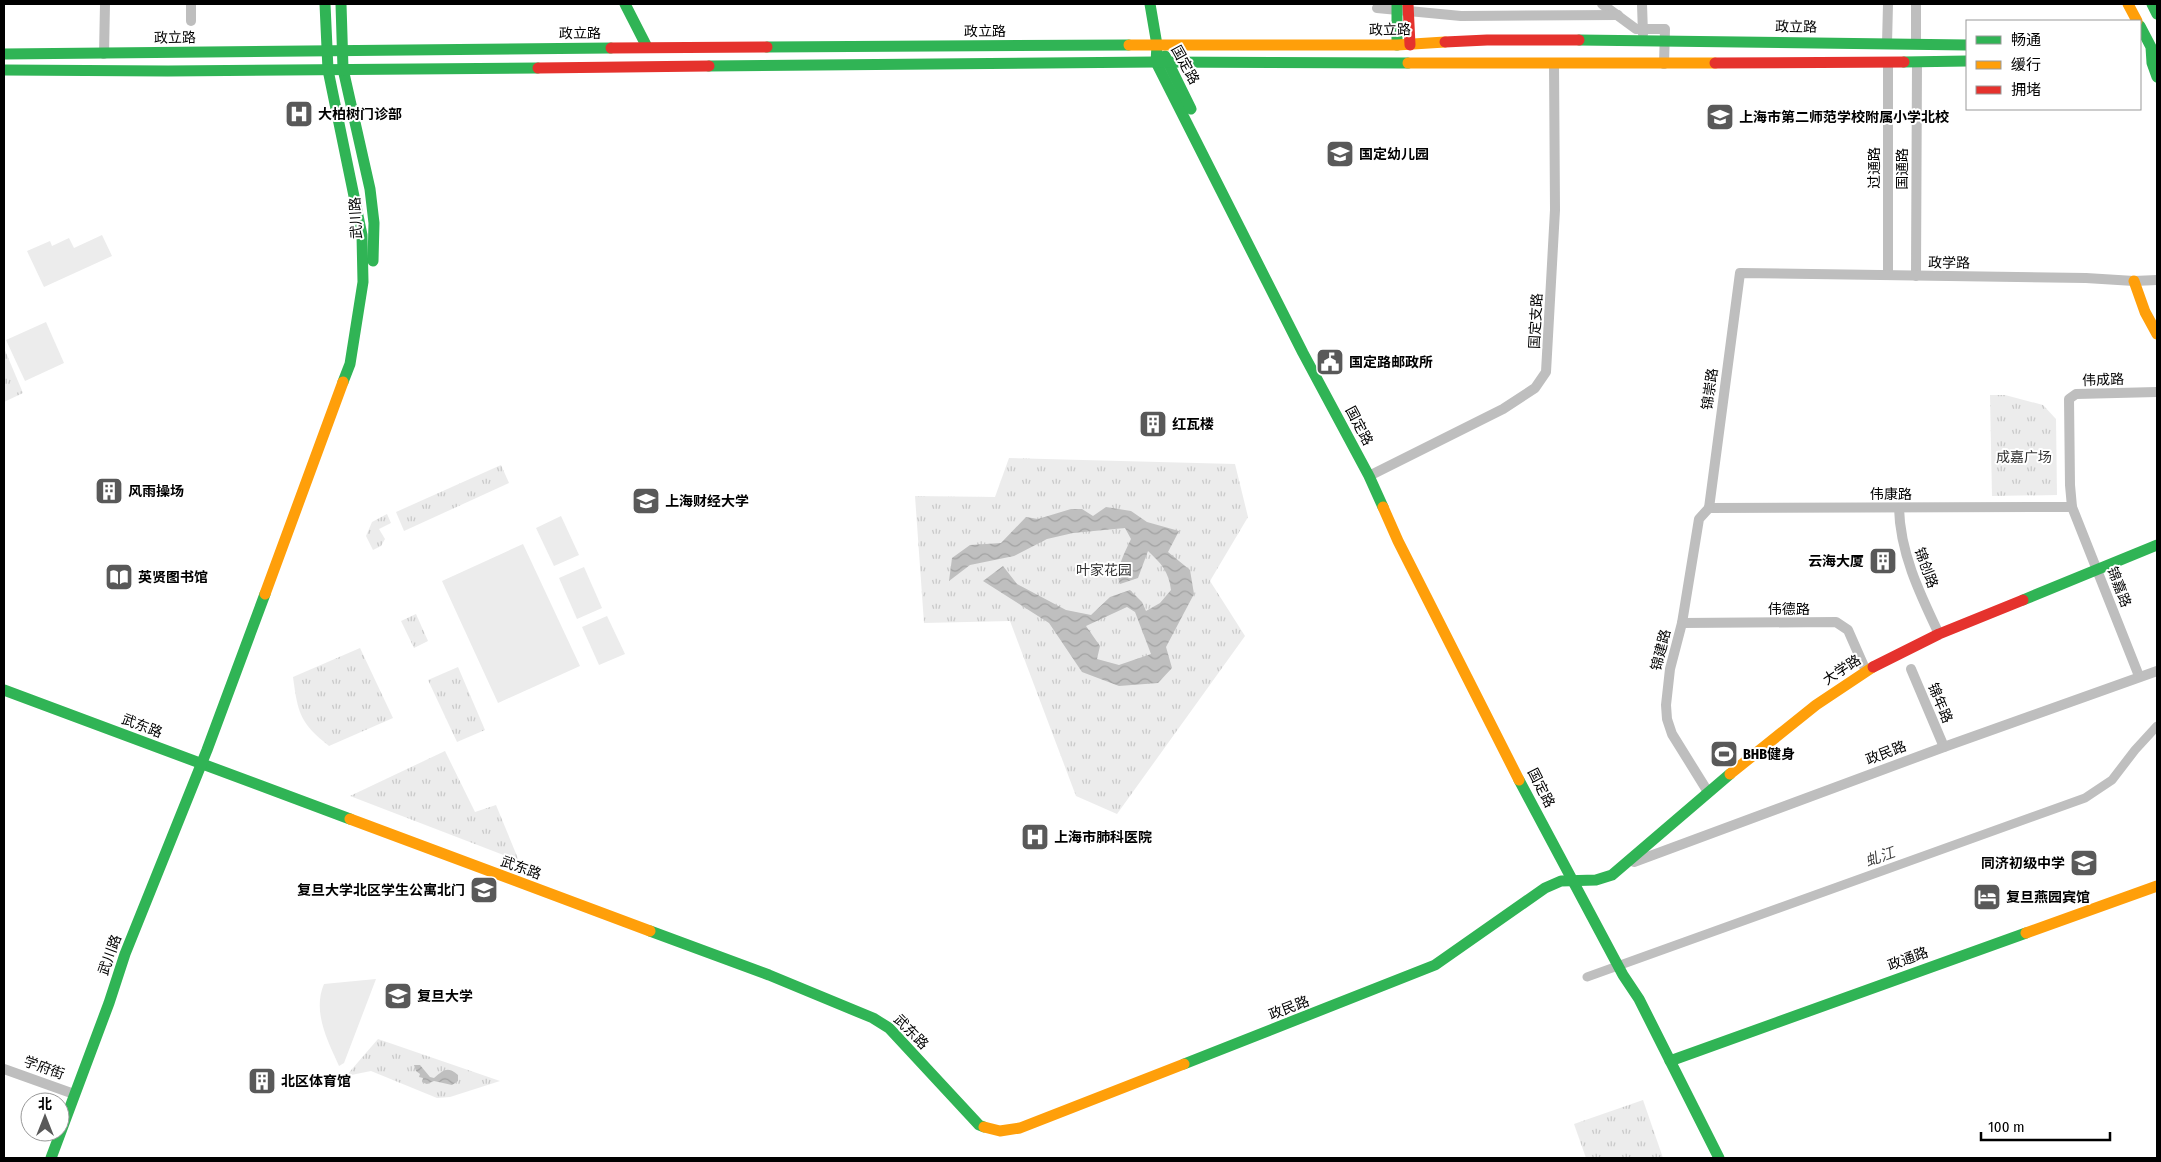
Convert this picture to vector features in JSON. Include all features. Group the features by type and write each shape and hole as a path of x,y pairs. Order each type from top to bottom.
{"street":[{"path":"104,54 105,4"},
{"path":"191,4 191,21"},
{"path":"325,4 328,70 360,214 362,235 363,282 350,364"},
{"name":"武川路","path":"51,1158 106,1011 124,954 201,764 350,364 362,337 373,268 374,223 368,180 343,69 341,4"},
{"path":"625,4 647,47"},
{"path":"1150,4 1157,45"},
{"path":"1602,4 1642,34"},
{"path":"1642,4 1642,34"},
{"path":"1887,44 1888,4"},
{"path":"1916,4 1916,44"},
{"path":"2128,4 2136,20"},
{"path":"2152,4 2157,14"},
{"path":"1377,8 1402,7 1461,16 1618,16"},
{"path":"1402,7 1410,45"},
{"path":"1397,45 1402,7"},
{"path":"2141,28 2149,47 2150,63 2157,77"},
{"name":"政立路","path":"4,54 647,47 1410,45 1642,34 1664,41 1966,45"},
{"path":"1664,41 1664,64"},
{"name":"国定路","path":"1157,45 1156,62 1299,344 1372,475"},
{"name":"国定路","path":"1157,45 1169,62 1372,475 1398,541 1541,822 1578,881 1627,973 1645,994 1673,1060 1719,1158"},
{"path":"4,70 328,70 1156,62 1664,64 1966,61"},
{"name":"过通路","path":"1888,62 1888,275"},
{"name":"国通路","path":"1916,276 1917,62"},
{"name":"国定支路","path":"1372,475 1503,409 1535,388 1546,372 1555,228 1554,63"},
{"name":"政学路","path":"1740,273 2157,280"},
{"name":"锦崇路","path":"1709,508 1740,273"},
{"path":"2134,281 2145,312 2157,334"},
{"name":"伟成路","path":"2072,507 2070,485 2070,399 2072,396 2157,392"},
{"name":"伟康路","path":"1709,508 2072,507"},
{"name":"锦嘉路","path":"2072,507 2139,676"},
{"name":"锦建路","path":"1708,792 1672,734 1667,719 1666,692 1682,623 1699,519 1709,508"},
{"name":"锦创路","path":"1899,508 1905,552 1938,634"},
{"name":"大学路","path":"1578,881 1606,878 1626,865 1708,792 1816,705 1866,672 1938,634 2098,571 2157,545"},
{"name":"伟德路","path":"1682,623 1836,622 1848,630 1866,672"},
{"name":"锦年路","path":"1911,669 1944,747"},
{"name":"政民路","path":"1626,865 2157,670"},
{"name":"武东路","path":"4,690 769,975 874,1018 889,1028 979,1126 990,1130"},
{"name":"政民路","path":"990,1130 1004,1132 1020,1128 1392,984 1435,965 1545,888 1561,881 1578,881"},
{"name":"政通路","path":"1673,1060 2157,886"},
{"name":"国定路","path":"1673,1060 1728,1158"},
{"name":"学府街","path":"4,1068 74,1094"}],"green space":[{"path":"102,235 112,256 44,287 27,251 50,241 52,246 69,238 74,248"},
{"path":"46,322 64,363 25,381 6,340"},
{"path":"4,348 23,393 4,402"},
{"name":"成嘉广场","path":"1990,395 2005,395 2043,405 2056,419 2057,495 1992,496"},
{"name":"叶家花园","path":"1009,458 1235,464 1248,517 1210,581 1245,636 1117,814 1076,796 1010,621 924,623 915,496 995,497"},
{"path":"501,465 509,483 404,531 396,512"},
{"path":"387,514 391,523 379,529 385,539 381,546 373,550 366,536 372,522"},
{"path":"561,516 579,555 554,566 536,528"},
{"path":"523,544 580,666 498,703 442,581"},
{"path":"584,567 602,608 577,619 559,578"},
{"path":"416,614 428,641 414,648 401,621"},
{"path":"607,616 625,654 599,665 582,627"},
{"path":"360,648 393,718 329,746 312,731 302,717 293,677"},
{"path":"458,667 485,730 457,742 428,680"},
{"path":"445,751 475,812 496,805 519,861 350,796"},
{"path":"376,979 344,1063 339,1066 326,1036 321,1016 320,1005 324,984"},
{"path":"378,1039 500,1081 450,1097 437,1098 371,1071 346,1076"},
{"path":"1643,1100 1663,1158 1586,1158 1574,1124"}],"water":[{"path":"1106,507 1131,511 1147,522 1179,531 1168,552 1190,570 1194,594 1166,647 1172,668 1158,683 1119,686 1082,672 1049,623 983,581 1003,566 1017,584 1066,610 1091,615 1110,597 1130,590 1142,602 1146,611 1160,603 1171,590 1170,584 1164,568 1148,551 1138,578 1120,584 1119,567 1131,539 1125,528 1073,533 1047,539 1014,556 970,565 949,581 952,558 970,545 1001,543 1026,517 1038,519 1071,509 1082,509 1093,516","holes":["1127,607 1135,612 1151,654 1119,665 1097,659 1100,646 1086,626"]},
{"path":"414,1065 420,1065 430,1077 434,1078 443,1071 451,1071 458,1075 458,1081 452,1085 434,1081 427,1084 422,1082 423,1078 419,1077 420,1074 416,1071"}],"waterway":[{"name":"虬江","path":"1587,977 2085,798 2112,780 2135,750 2157,726"}],"traffic: fast":[{"path":"325,4 328,70 362,235 363,282 350,364 343,382"},
{"path":"341,4 343,69 370,189 374,223 373,261"},
{"path":"625,4 647,47"},
{"path":"1150,4 1157,45 1156,62 1303,353 1369,476 1383,507"},
{"path":"1397,4 1397,45"},
{"path":"2152,4 2157,14"},
{"path":"2141,28 2151,47 2152,63 2157,77"},
{"path":"1579,40 1966,45"},
{"path":"767,47 1129,45"},
{"path":"4,54 611,48"},
{"path":"1165,56 1191,109"},
{"path":"1904,62 1966,61"},
{"path":"709,66 1156,62 1408,63"},
{"path":"4,70 168,71 538,68"},
{"path":"2023,600 2157,545"},
{"path":"51,1158 109,1003 125,954 207,750 265,594"},
{"path":"4,690 350,819"},
{"path":"1184,1064 1435,965 1545,888 1561,881 1596,880 1612,875 1730,774"},
{"path":"1519,780 1623,975 1639,999 1719,1158"},
{"path":"650,931 769,975 873,1018 889,1028 979,1125 984,1127"},
{"path":"1670,1061 2026,933"}],"traffic: slow":[{"path":"2128,4 2136,20"},
{"path":"1129,45 1397,45 1445,42"},
{"path":"1408,63 1715,63"},
{"path":"2134,281 2145,312 2157,334"},
{"path":"265,594 343,382"},
{"path":"1383,507 1398,541 1519,780"},
{"path":"1730,774 1816,705 1873,667"},
{"path":"350,819 650,931"},
{"path":"2026,933 2157,886"},
{"path":"984,1127 1000,1131 1020,1128 1184,1064"}],"traffic: jam":[{"path":"1408,4 1410,45"},
{"path":"1445,42 1579,40"},
{"path":"611,48 767,47"},
{"path":"1715,63 1904,62"},
{"path":"538,68 709,66"},
{"path":"1873,667 1939,634 2023,600"}],"place":[{"name":"大柏树门诊部","path":"299,114"},
{"name":"上海市第二师范学校附属小学北校","path":"1720,117"},
{"name":"国定幼儿园","path":"1340,154"},
{"name":"国定路邮政所","path":"1330,362"},
{"name":"红瓦楼","path":"1153,424"},
{"name":"风雨操场","path":"109,491"},
{"name":"上海财经大学","path":"646,501"},
{"name":"云海大厦","path":"1883,561"},
{"name":"英贤图书馆","path":"119,577"},
{"name":"BHB健身","path":"1724,754"},
{"name":"上海市肺科医院","path":"1035,837"},
{"name":"同济初级中学","path":"2084,863"},
{"name":"复旦大学北区学生公寓北门","path":"484,890"},
{"name":"复旦燕园宾馆","path":"1987,897"},
{"name":"复旦大学","path":"398,996"},
{"name":"北区体育馆","path":"262,1081"}]}
